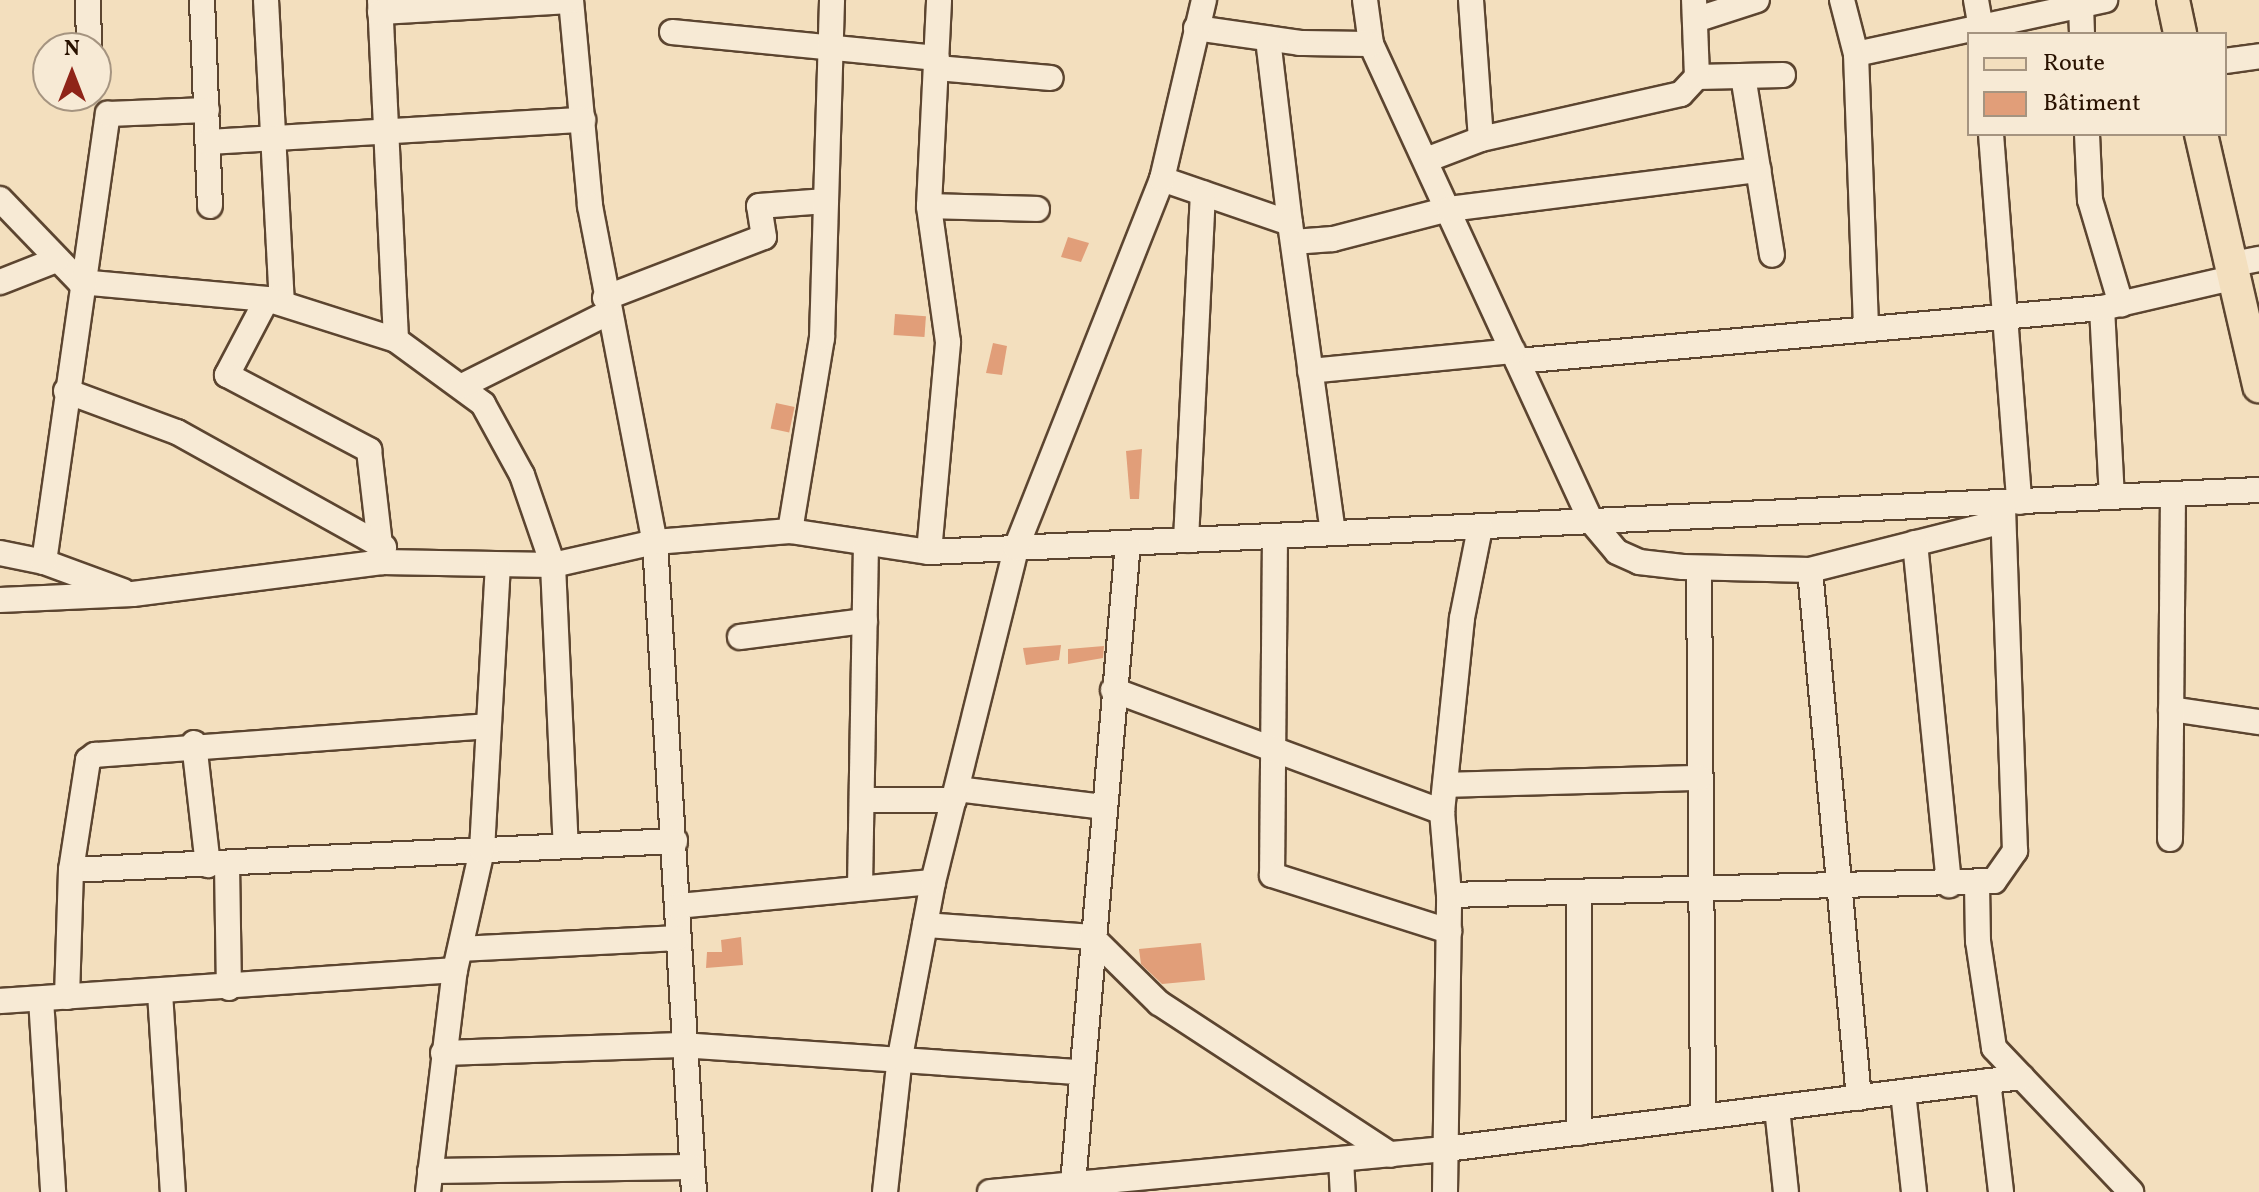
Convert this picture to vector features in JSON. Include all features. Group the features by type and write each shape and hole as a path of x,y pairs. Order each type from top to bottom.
{"main road":[{"path":"2173,0 2180,32"},
{"path":"2202,136 2246,263 2259,386"}],"street":[{"path":"88,0 89,32"},
{"path":"202,0 210,206"},
{"path":"266,0 277,138 275,300 227,375 369,450 383,554"},
{"path":"396,340 380,6 571,0 607,305 655,542 675,841 681,1045 694,1192"},
{"path":"790,531 822,338 832,0"},
{"path":"929,552 948,342 929,206 939,0"},
{"path":"885,1192 900,1057 933,882 1016,548 1162,179 1204,0"},
{"path":"1365,0 1371,44 1591,521 1617,552 1639,562 1699,568 1810,570 1915,543 2008,508"},
{"path":"1471,0 1481,139"},
{"path":"1697,77 1695,10 1757,0"},
{"path":"1842,0 1856,54 1866,329"},
{"path":"1976,0 1982,30 2105,0"},
{"path":"2081,5 2082,32"},
{"path":"1196,28 1268,39 1371,44"},
{"path":"672,32 1051,78"},
{"path":"1856,54 1967,33"},
{"path":"1268,39 1333,533"},
{"path":"2227,61 2259,56"},
{"path":"1426,160 1481,139 1670,99 1697,77 1783,75"},
{"path":"1743,76 1772,255"},
{"path":"112,106 207,110"},
{"path":"44,562 100,112"},
{"path":"208,142 583,120"},
{"path":"1449,895 1977,884 2005,873 2015,851 2006,317 1991,136"},
{"path":"2087,136 2090,200 2112,306 2112,497"},
{"path":"1162,179 1203,193 1292,233 1354,234 1449,209 1759,170"},
{"path":"1186,540 1203,193"},
{"path":"0,199 80,282 275,300 396,340 462,386 500,432 553,565 566,846"},
{"path":"462,386 607,305 764,237 759,206 826,201"},
{"path":"929,206 1037,209"},
{"path":"0,282 56,260"},
{"path":"1310,371 1866,329 2112,306 2246,263"},
{"path":"66,391 177,432 383,554"},
{"path":"0,600 133,594 383,554 498,566 553,565 655,542 790,531 866,546 929,552 1591,521 2008,508 2112,497 2259,490"},
{"path":"2170,839 2173,494"},
{"path":"1445,1192 1449,895 1442,812 1462,618 1480,528"},
{"path":"1275,536 1275,880 1449,931"},
{"path":"1057,1188 1080,1072 1128,543"},
{"path":"1915,543 1949,885"},
{"path":"860,887 866,546"},
{"path":"0,553 44,562 133,594"},
{"path":"498,566 482,850 458,959 443,1053 429,1182 692,1167"},
{"path":"1699,568 1703,1117"},
{"path":"1810,570 1859,1098"},
{"path":"740,637 865,621"},
{"path":"1113,690 1442,812"},
{"path":"2171,709 2259,722"},
{"path":"67,997 71,870 88,760 194,743 488,726"},
{"path":"194,743 218,864 229,988"},
{"path":"1445,785 1700,778"},
{"path":"862,800 955,794 1103,807"},
{"path":"71,870 675,841"},
{"path":"678,906 933,882"},
{"path":"1977,884 1988,1032 2022,1077 2131,1192"},
{"path":"1579,893 1579,1133"},
{"path":"925,925 1092,937 1159,1003 1391,1155"},
{"path":"0,1001 229,988 458,959 677,938"},
{"path":"160,993 173,1192"},
{"path":"41,999 53,1192"},
{"path":"443,1053 681,1045 900,1057 1080,1072"},
{"path":"990,1192 1233,1181 1341,1159 1579,1133 2022,1077"},
{"path":"1988,1081 2001,1192"},
{"path":"1903,1092 1914,1192"},
{"path":"1777,1108 1786,1192"},
{"path":"1341,1159 1343,1192"}],"building":[{"path":"1068,237 1089,243 1081,262 1061,257"},
{"path":"895,314 926,316 924,337 894,335"},
{"path":"993,343 1007,346 1002,375 986,373"},
{"path":"776,403 795,407 789,432 771,428"},
{"path":"1142,449 1139,499 1130,499 1126,451"},
{"path":"1061,645 1059,660 1026,665 1023,648"},
{"path":"1104,646 1103,658 1068,664 1068,649"},
{"path":"741,937 743,965 706,968 707,952 722,952 721,940"},
{"path":"1201,943 1205,980 1162,984 1141,964 1139,949"}]}
